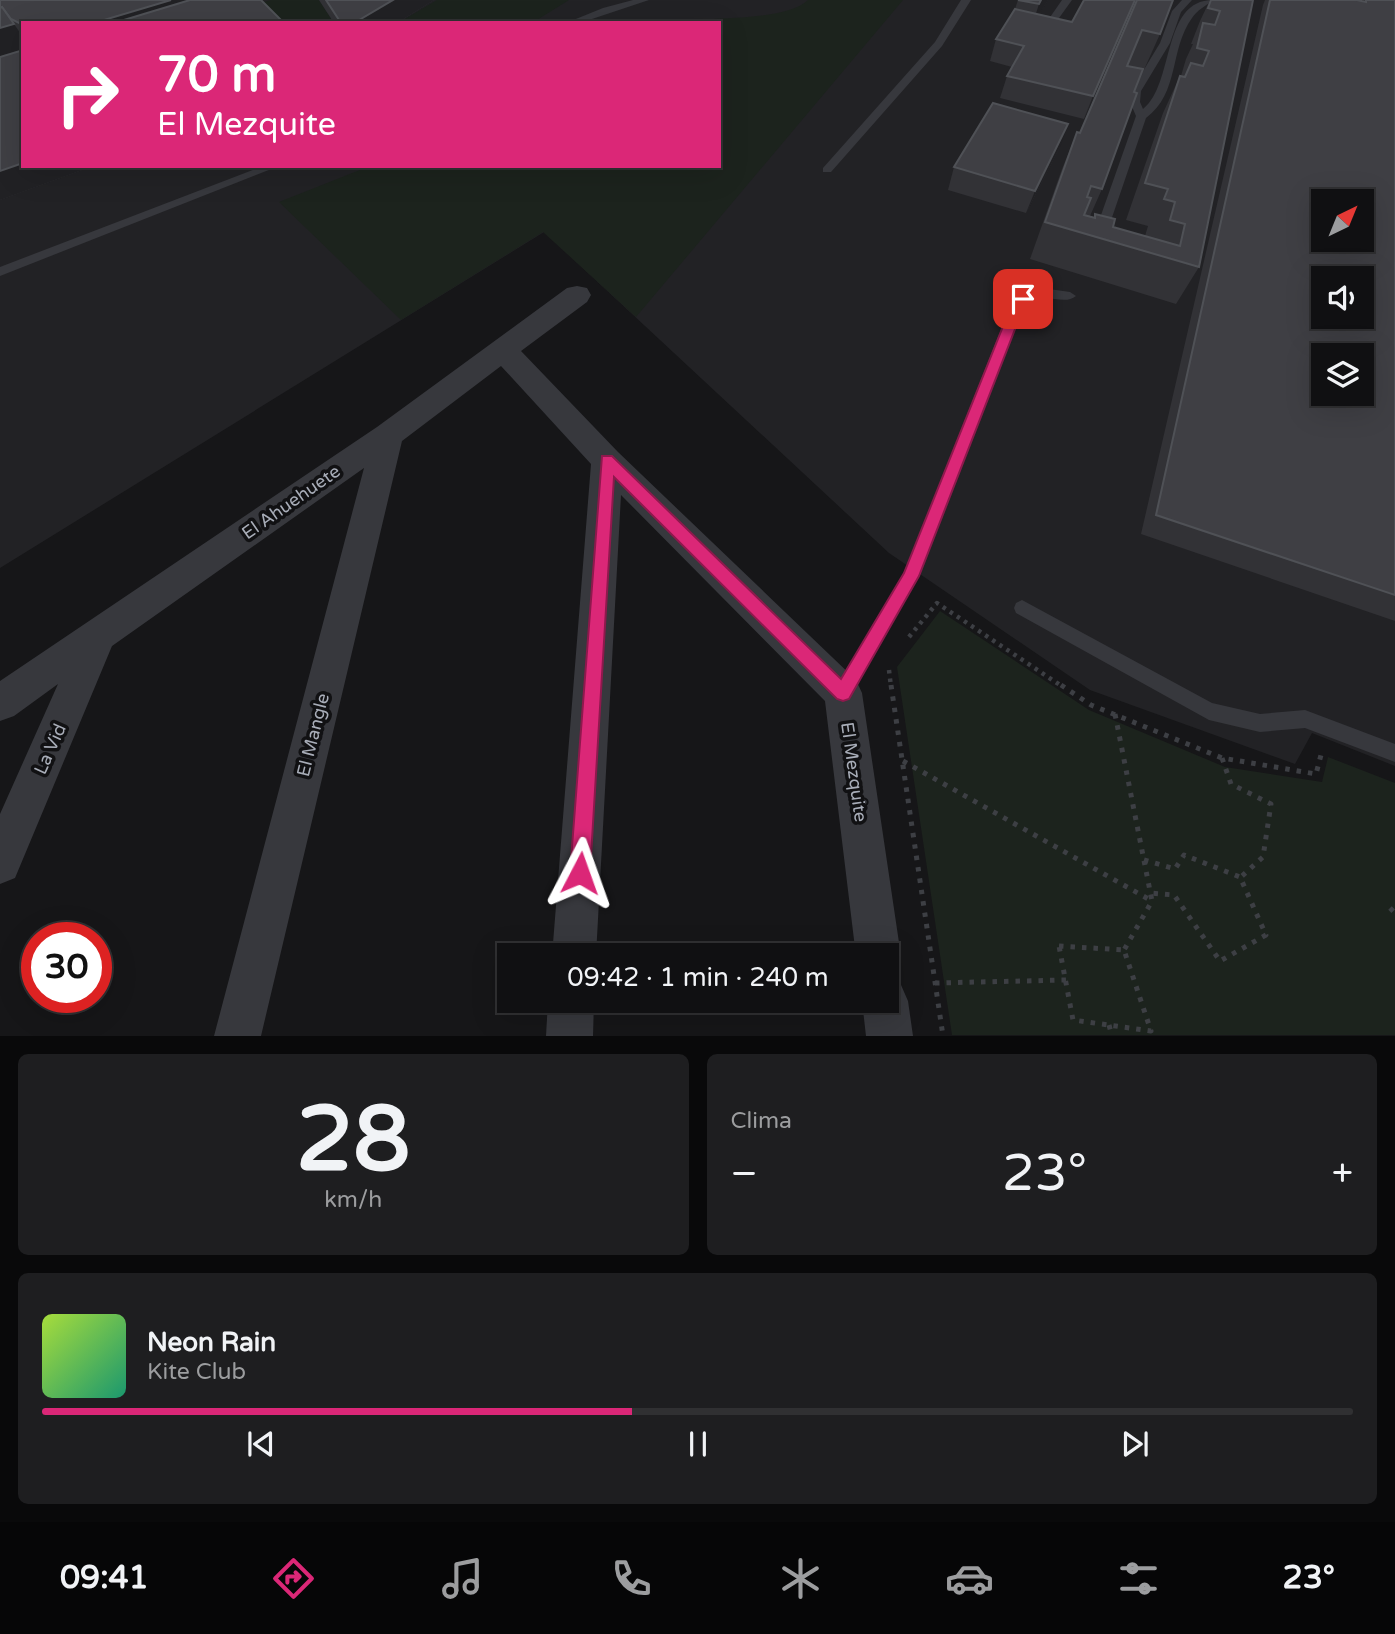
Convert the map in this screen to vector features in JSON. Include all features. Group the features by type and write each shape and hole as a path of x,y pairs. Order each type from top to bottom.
{"street":[{"name":"El Ahuehuete","path":"0,703 388,435 577,295"},
{"path":"503,350 607,461 843,693"},
{"name":"El Mangle","path":"237,1035 388,435"},
{"path":"575,943 607,461"},
{"name":"La Vid","path":"0,863 99,634"},
{"name":"El Mezquite","path":"843,693 877,943"},
{"path":"569,1035 570,1013"},
{"path":"887,1013 890,1035"}],"lane":[{"path":"576,21 606,9 644,0"},
{"path":"827,170 939,44 966,0"},
{"path":"1051,23 1067,0"},
{"path":"1141,116 1135,102 1136,91 1165,43 1177,11 1187,0"},
{"path":"1095,248 1141,116 1156,104 1162,93 1175,45 1190,13 1208,0"},
{"path":"0,272 269,168"},
{"path":"843,693 911,576 1018,304 1030,294 1040,292 1070,296"},
{"path":"1022,608 1209,711 1260,723 1305,719 1395,753"}],"path":[{"path":"904,644 937,603 1091,705 1222,758 1316,774 1322,748"},
{"path":"888,664 943,1035"},
{"path":"1115,714 1152,901 1124,950 1151,1031 1073,1020 1059,946 1124,950"},
{"path":"1222,758 1231,784 1271,804 1263,857 1241,877"},
{"path":"902,761 1152,901"},
{"path":"1144,860 1175,869 1184,855 1241,877 1266,935 1220,961 1174,895 1150,893"},
{"path":"935,983 1066,980"},
{"path":"1110,1025 1112,1035"}],"shaded area":[{"path":"0,0 1395,0 1395,766 1312,733 1295,764 1090,690 889,553 544,232 0,568"},
{"path":"271,0 319,0 333,21 269,21 253,5"},
{"path":"437,0 569,0 535,21 401,21"},
{"path":"808,0 903,0 636,317 543,232 401,320 279,202 365,168 721,168 721,21 674,21 759,16 796,8"},
{"path":"940,611 1089,710 1225,767 1322,782 1328,757 1395,783 1395,1035 952,1035 897,667"}],"building":[{"path":"0,0 171,0 101,21 21,21 21,24 0,8"},
{"path":"190,0 261,0 282,21 121,21"},
{"path":"326,0 393,0 357,21 340,21"},
{"path":"1018,0 1041,0 1039,4"},
{"path":"1084,0 1135,0 1093,96 1007,76 1024,46 996,39 1015,9 1072,22"},
{"path":"1137,0 1173,0 1160,34 1142,30 1127,66 1143,69 1134,92 1137,93 1102,189 1091,186 1087,197 1091,198 1084,215 1095,218 1095,214 1115,219 1113,227 1180,246 1185,224 1170,220 1175,202 1164,199 1168,189 1145,183 1180,76 1185,77 1191,63 1203,66 1209,51 1197,48 1203,23 1215,25 1220,11 1208,8 1211,0 1253,0 1199,267 1045,222 1077,132 1080,133"},
{"path":"1270,0 1395,0 1395,595 1156,515"},
{"path":"2,7 14,24 0,28 0,8"},
{"path":"21,51 21,164 0,171 0,57"},
{"path":"993,103 1068,124 1035,191 954,167"}],"route":[{"path":"580,873 607,461 843,693 911,576 1018,304 1023,299"}]}
